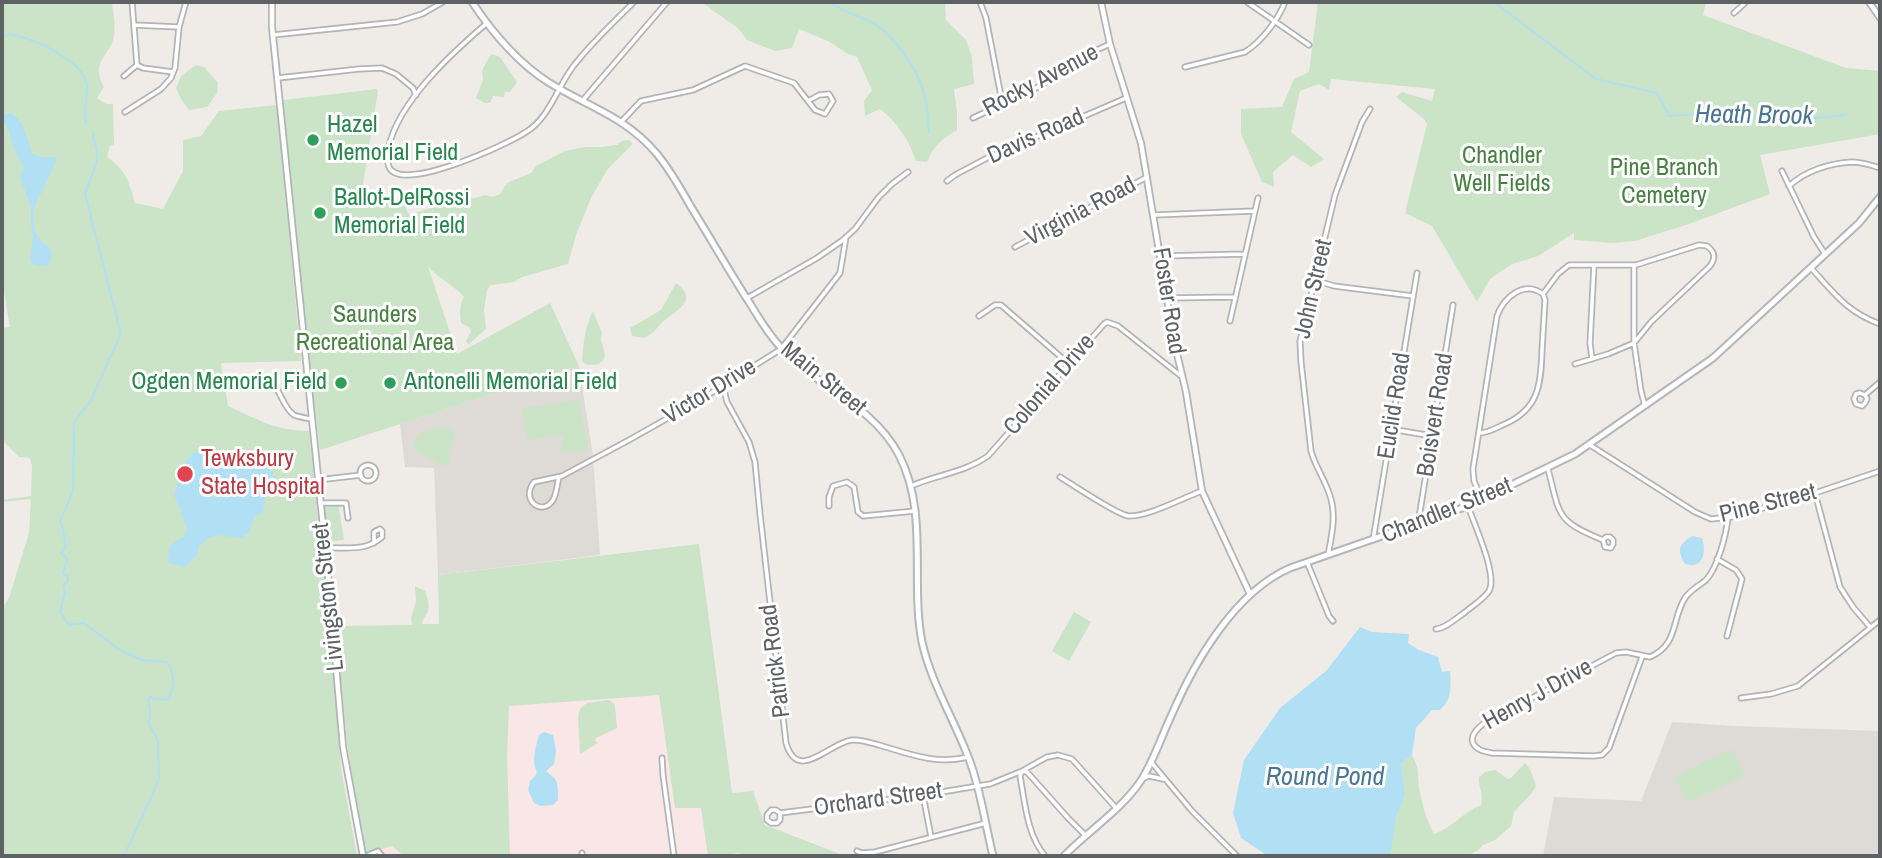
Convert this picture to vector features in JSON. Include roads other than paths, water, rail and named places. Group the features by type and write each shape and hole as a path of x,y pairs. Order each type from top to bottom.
{"main road":[{"name":"Main Street","path":"472,2 487,23 522,61 545,80 621,122 645,141 663,162 781,348 874,421 898,454 911,486 915,511 918,609 923,648 968,757 993,856"},
{"name":"Chandler Street","path":"1063,856 1116,808 1142,779 1195,666 1250,594 1277,574 1482,500 1548,469 1590,444 1713,358 1860,223 1880,197"}],"street":[{"path":"132,2 137,65"},
{"path":"125,112 168,83 174,72 179,27 186,2"},
{"name":"Livingston Street","path":"272,2 273,35 343,747 364,856"},
{"path":"273,35 397,22 422,14 443,2"},
{"path":"487,23 457,49 416,95 398,120 388,150 388,167 392,171 399,174 420,173 473,159 525,133 542,119 559,88 578,62 634,2"},
{"path":"583,100 667,2"},
{"path":"980,2 986,18 1000,91 1007,102"},
{"name":"Foster Road","path":"1101,2 1110,44 1141,143 1166,298 1194,435 1202,491 1250,594"},
{"path":"1247,2 1310,45"},
{"path":"1185,67 1245,52 1258,42 1275,21 1285,2"},
{"path":"1734,13 1746,2"},
{"path":"1869,2 1880,18"},
{"path":"134,25 179,27"},
{"name":"Rocky Avenue","path":"973,118 1038,87 1091,52 1110,44"},
{"path":"137,65 174,72"},
{"path":"125,74 137,65"},
{"path":"621,122 641,101 693,90 745,66 794,83 808,101 815,110 825,114 833,101 829,94 808,101"},
{"path":"278,78 382,68 396,74 413,88 416,95"},
{"name":"Davis Road","path":"947,181 987,158 1126,97"},
{"name":"John Street","path":"1328,555 1334,518 1333,507 1311,451 1300,341 1335,195 1362,122 1370,109"},
{"path":"1789,186 1806,173 1844,164 1857,163 1880,168"},
{"path":"1782,171 1825,254"},
{"path":"747,298 824,254 846,237 878,198 908,172"},
{"name":"Virginia Road","path":"1015,247 1147,177"},
{"path":"1230,321 1258,198"},
{"path":"1154,215 1255,211"},
{"name":"Victor Drive","path":"559,477 555,494 548,505 542,507 532,503 529,498 534,482 559,477 595,458 723,386 781,348 840,273 846,237"},
{"path":"1543,294 1566,267 1634,266 1699,245 1707,246 1715,255 1710,266 1660,313 1634,343 1575,364"},
{"path":"1161,256 1245,254"},
{"path":"1592,359 1590,343 1594,265"},
{"path":"1634,266 1634,343 1645,407"},
{"path":"1811,268 1851,310 1880,324"},
{"name":"Euclid Road","path":"1373,540 1417,273"},
{"path":"1314,280 1334,286 1413,296"},
{"path":"1479,433 1517,418 1528,408 1536,394 1542,363 1545,300 1543,294 1530,288 1511,296 1501,307 1496,321 1472,472 1482,500"},
{"path":"1166,298 1235,297"},
{"path":"979,316 995,305 1001,305 1069,364"},
{"name":"Boisvert Road","path":"1418,524 1453,305"},
{"name":"Colonial Drive","path":"911,486 967,468 988,456 1104,324 1111,322 1181,376"},
{"path":"247,384 264,380 269,382 291,413 311,419"},
{"path":"1865,395 1880,382"},
{"name":"Patrick Road","path":"723,386 727,402 749,442 755,462 786,743 791,754 798,760 810,761 842,743 853,740 926,760 968,757"},
{"path":"1391,429 1432,436"},
{"name":"Pine Street","path":"1590,444 1698,514 1710,519 1728,518 1880,471"},
{"path":"370,465 375,470 372,479 364,479 361,475 361,470 366,466 370,465"},
{"path":"1548,469 1563,517 1577,529 1603,540"},
{"path":"318,480 361,475"},
{"path":"1060,478 1128,516 1148,513 1202,491"},
{"path":"829,506 833,486 846,482 854,486 859,512 863,516 915,511"},
{"path":"1815,493 1840,587 1870,627"},
{"path":"320,503 346,503 348,518"},
{"path":"1436,629 1444,627 1480,600 1492,583 1490,567 1468,506"},
{"path":"1643,657 1651,657 1667,645 1686,597 1707,579 1717,559 1728,518"},
{"path":"325,548 361,548 374,543"},
{"path":"1717,559 1737,570 1742,579 1727,636"},
{"path":"1307,562 1333,621"},
{"path":"1741,698 1771,694 1798,686 1880,620"},
{"name":"Henry J Drive","path":"1619,652 1643,657 1609,748 1602,755 1492,753 1480,751 1473,744 1474,732 1483,724 1598,662 1619,652"},
{"name":"Orchard Street","path":"779,814 923,795 990,783 1054,755 1072,759 1116,808"},
{"path":"662,758 674,856"},
{"path":"1151,762 1192,811 1237,856"},
{"path":"1045,856 1031,831 1020,776 1022,771 1027,772 1086,836"},
{"path":"1142,779 1149,776 1166,780"},
{"path":"923,795 931,837"},
{"path":"857,850 861,853 875,852 986,823"},
{"path":"364,856 378,851 382,856"}],"water":[{"path":"10,113 22,126 32,154 57,159 36,203 34,217 37,236 51,251 48,266 34,265 30,260 33,238 31,207 20,177 24,168 2,118"},
{"path":"201,451 206,455 219,452 236,454 261,462 275,479 264,503 263,513 256,515 248,533 241,538 217,535 207,539 185,567 168,563 169,548 184,537 187,530 174,494 178,485 177,475 184,463 192,453"},
{"path":"1692,536 1702,538 1704,554 1700,562 1691,565 1685,564 1680,548"},
{"name":"Round Pond","path":"1360,627 1372,632 1409,634 1408,643 1438,657 1442,672 1450,671 1447,702 1440,710 1432,710 1416,728 1412,755 1401,764 1405,795 1396,816 1390,856 1268,856 1241,838 1233,813 1244,760 1280,708 1326,671"},
{"path":"544,732 553,735 556,751 554,764 546,771 556,781 558,800 553,805 541,806 534,803 528,790 530,781 537,773 534,760 538,738"}],"waterway":[{"path":"831,2 875,24 904,54 925,95 929,133"},
{"name":"Heath Brook","path":"1494,2 1596,79 1657,93 1669,116 1716,113 1781,121 1846,115"},
{"path":"2,38 8,34 29,39 66,58 76,67 84,76 87,85 86,123"},
{"path":"93,134 97,161 85,194 121,334 90,402 74,424 73,490 60,522 66,547 61,553 67,559 63,573 68,576 68,581 63,586 65,592 60,612 69,625 84,623 118,649 141,660 167,662 173,681 167,700 150,697 148,699 149,724 158,741 159,780 124,856"}],"place":[{"name":"Hazel Memorial Field","path":"313,140"},
{"name":"Ballot-DelRossi Memorial Field","path":"320,213"},
{"name":"Ogden Memorial Field","path":"341,383"},
{"name":"Antonelli Memorial Field","path":"390,383"},
{"name":"Tewksbury State Hospital","path":"185,474"}],"park label":[{"name":"Chandler Well Fields","path":"1502,171"},
{"name":"Pine Branch Cemetery","path":"1664,183"},
{"name":"Saunders Recreational Area","path":"375,330"}]}
